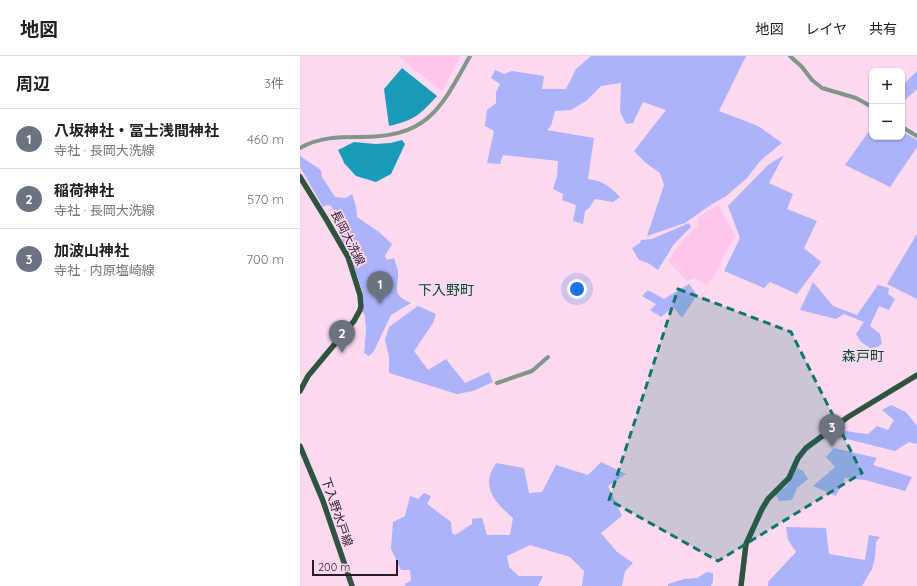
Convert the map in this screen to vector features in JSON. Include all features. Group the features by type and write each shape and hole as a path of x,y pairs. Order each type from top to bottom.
{"main road":[{"name":"長岡大洗線","path":"300,177 348,257 358,288 361,304 360,310 354,321 308,376 300,391"},
{"path":"741,586 746,544 762,509 768,499 789,478 798,458 806,448 848,417 917,376"},
{"name":"下入野水戸線","path":"300,446 323,501 352,586"}],"street":[{"path":"300,148 311,142 327,138 383,136 400,133 411,129 429,117 440,107 470,56"},
{"path":"790,56 802,67 812,80 822,88 856,98 869,105"},
{"path":"905,129 917,136"},
{"path":"497,383 532,371 548,358"}],"highlighted area":[{"path":"678,289 791,332 862,473 718,561 609,500"}],"shaded area":[{"path":"398,56 461,56 442,91"},
{"path":"591,56 746,56 719,111 758,126 782,143 761,160 747,178 725,197 712,204 685,223 647,236 664,185 660,173 647,164 634,151 666,110 643,102 633,123 626,124 620,112 621,83 601,86 586,101 571,110 555,111 551,126 547,130 594,138 588,179 598,181 606,185 620,197 613,202 595,199 590,207 585,211 583,224 573,221 576,205 562,200 563,194 553,189 557,176 558,161 503,155 500,164 487,163 494,131 485,126 487,110 496,103 496,92 500,84 491,78 495,70 504,74 512,71 544,76 542,89 566,89 576,69"},
{"path":"402,68 437,96 416,116 389,126 384,89"},
{"path":"917,71 917,89 905,100 905,83"},
{"path":"869,131 869,140 905,140 905,133 917,140 917,147 890,187 845,165"},
{"path":"402,140 405,144 391,174 376,182 356,176 344,163 338,150 354,142 375,144 391,143"},
{"path":"784,155 769,183 793,194 787,209 817,221 804,248 821,262 797,294 770,282 764,288 724,271 740,238 728,206 768,165"},
{"path":"300,156 321,170 322,177 335,197 346,198 352,194 356,206 357,217 379,232 392,244 385,256 387,260 394,258 398,271 398,294 404,300 411,303 391,315 374,351 369,356 364,353 366,330 365,316 362,311 364,304 362,291 352,260 341,238 343,232 331,206 327,205 323,207 300,167"},
{"path":"719,206 736,237 729,246 716,272 707,285 694,278 687,281 668,261 681,242 698,225 697,220 700,216 713,207"},
{"path":"689,223 691,227 674,244 658,270 648,263 639,260 632,248 640,243 641,240 652,239"},
{"path":"917,234 917,299 887,284"},
{"path":"813,282 833,306 857,315 878,285 889,288 888,294 895,299 889,310 879,306 870,326 880,334 882,343 878,347 870,348 861,342 856,334 864,322 844,314 836,319 800,310"},
{"path":"689,284 697,295 682,318 673,307 661,317 650,310 656,304 642,296 648,290 664,299"},
{"path":"418,306 436,314 433,323 414,351 428,370 446,359 465,383 489,372 493,382 473,391 457,394 389,373 389,357 385,340 389,327"},
{"path":"891,405 906,412 917,426 917,444 909,442 895,451 839,437 845,431 868,434 877,426 888,430 894,420 882,410"},
{"path":"834,448 877,458 873,465 912,477 905,491 865,480 845,478 836,496 813,486 835,467 826,457"},
{"path":"601,462 626,474 608,486 622,516 601,533 617,552 633,563 625,571 622,586 582,586 584,571 570,557 530,545 507,556 509,567 519,576 543,576 538,586 406,586 404,584 411,581 410,570 401,570 391,549 393,522 405,516 410,496 418,499 424,493 431,496 427,504 451,522 452,533 455,535 472,524 472,519 482,518 487,535 510,535 513,518 495,499 490,488 490,475 496,463 524,468 529,493 542,492 556,465 588,475"},
{"path":"797,468 803,471 808,479 797,488 792,500 779,501 775,494 786,487"},
{"path":"786,527 826,528 829,554 865,560 869,535 880,537 876,542 875,558 872,569 862,586 768,586 768,582 796,552 788,540"},
{"path":"707,572 713,573 713,582 711,586 668,586 668,584 684,579 697,578"}],"place":[{"name":"八坂神社・冨士浅間神社","path":"380,304"},
{"name":"稲荷神社","path":"342,353"},
{"name":"加波山神社","path":"832,447"}],"district":[{"name":"下入野町","path":"446,290"},
{"name":"森戸町","path":"863,356"}]}
